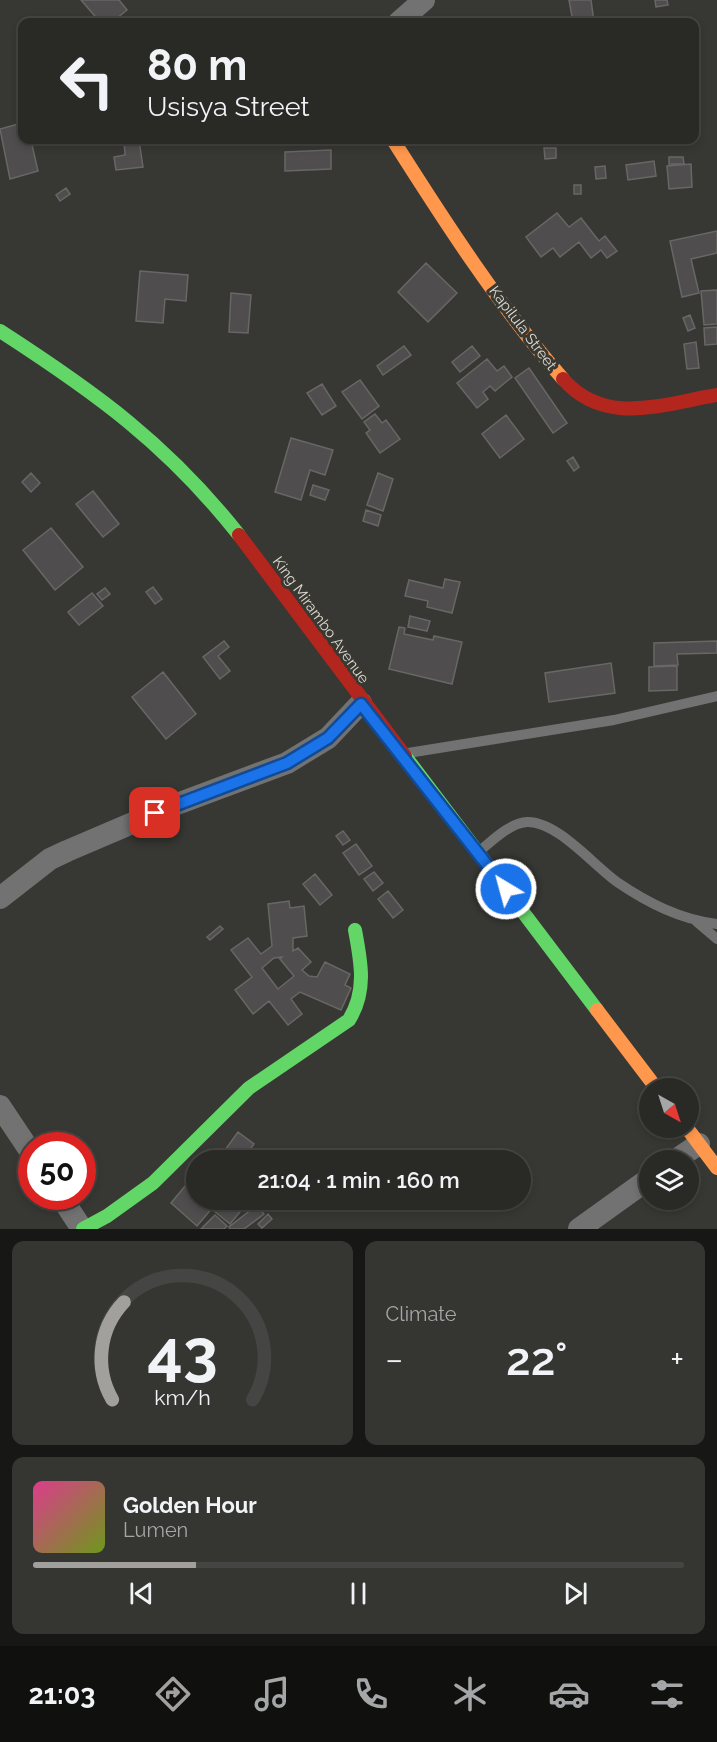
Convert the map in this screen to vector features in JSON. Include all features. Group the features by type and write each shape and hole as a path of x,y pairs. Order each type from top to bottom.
{"main road":[{"name":"Kapilula Street","path":"396,144 446,223 538,351 566,383 587,400 610,409 638,408 717,395"},
{"name":"King Mirambo Avenue","path":"0,331 98,396 184,471 270,576 361,704 403,754 649,1078"},
{"path":"82,1229 107,1215 153,1183 249,1088 349,1020 358,1008 362,990 361,963 355,930"},
{"path":"694,1138 717,1168"}],"street":[{"path":"404,18 424,0"},
{"path":"0,898 50,859 67,851 177,804 287,763 328,738 361,704"},
{"path":"0,1106 18,1133"},
{"path":"682,1150 691,1138"},
{"path":"579,1229 639,1186"},
{"path":"70,1210 82,1229"}],"lane":[{"path":"403,754 614,720 717,696"},
{"path":"478,853 504,831 525,822 541,823 555,830 617,882 668,913 717,924"},
{"path":"696,921 717,939"}],"building":[{"path":"81,0 119,0 127,10 117,18 97,18"},
{"path":"569,0 591,0 593,18 572,18"},
{"path":"655,0 667,0 668,5 656,7"},
{"path":"18,124 18,144 37,144 32,145 38,171 10,179 0,129"},
{"path":"124,144 140,144 143,167 116,170 114,157 125,155"},
{"path":"544,148 556,148 556,158 545,159"},
{"path":"331,150 331,169 285,171 285,152"},
{"path":"669,157 683,157 684,164 669,164"},
{"path":"654,161 656,176 628,180 626,165"},
{"path":"691,164 692,187 669,189 667,166"},
{"path":"605,166 606,178 596,179 595,167"},
{"path":"574,185 581,185 581,194 574,194"},
{"path":"66,188 70,194 60,201 56,195"},
{"path":"557,213 569,227 581,218 599,241 605,236 617,251 607,258 601,250 591,258 579,242 560,257 553,248 541,257 526,237"},
{"path":"717,231 717,253 691,259 699,293 682,297 670,241"},
{"path":"426,263 457,293 428,322 398,292"},
{"path":"140,271 188,275 186,301 165,299 163,323 136,321"},
{"path":"717,290 717,324 704,325 701,291"},
{"path":"231,293 251,295 248,333 229,332"},
{"path":"690,315 695,328 688,331 683,318"},
{"path":"717,327 717,344 705,345 704,328"},
{"path":"696,342 699,368 687,369 684,344"},
{"path":"404,346 411,355 383,375 377,366"},
{"path":"472,346 480,356 460,372 452,362"},
{"path":"487,359 497,371 504,366 512,377 495,391 490,386 483,392 488,399 477,408 457,383"},
{"path":"529,368 567,423 553,433 515,378"},
{"path":"360,380 379,406 362,419 342,392"},
{"path":"322,384 336,406 322,415 307,393"},
{"path":"375,414 382,423 386,420 400,439 380,453 366,433 370,430 364,422"},
{"path":"506,415 524,439 500,458 482,434"},
{"path":"291,438 333,450 325,475 310,470 301,500 275,492"},
{"path":"573,457 579,467 574,471 567,461"},
{"path":"31,473 40,483 31,492 22,482"},
{"path":"378,473 393,479 383,511 367,505"},
{"path":"313,485 329,490 325,500 310,495"},
{"path":"93,491 119,524 103,537 76,504"},
{"path":"366,510 381,515 378,526 363,521"},
{"path":"51,528 83,567 55,590 23,550"},
{"path":"445,579 460,582 452,613 427,607 428,601 405,596 409,580 443,588"},
{"path":"153,587 162,599 155,604 146,592"},
{"path":"105,588 110,594 102,600 97,594"},
{"path":"92,593 103,606 79,625 68,612"},
{"path":"410,616 430,621 427,631 408,627"},
{"path":"399,627 405,628 404,634 433,640 434,636 462,642 452,684 389,669"},
{"path":"224,641 229,647 218,656 230,671 220,679 203,657"},
{"path":"717,641 717,653 677,654 678,665 654,666 654,643"},
{"path":"611,663 615,693 549,702 545,673"},
{"path":"677,666 677,690 649,691 649,667"},
{"path":"163,672 196,714 166,739 132,697"},
{"path":"343,831 350,840 343,845 336,836"},
{"path":"356,844 372,866 359,875 343,853"},
{"path":"374,872 383,883 373,891 364,879"},
{"path":"315,874 332,895 320,905 303,884"},
{"path":"388,891 403,910 393,918 378,899"},
{"path":"289,901 290,908 304,906 307,936 293,938 293,951 298,948 311,962 302,970 309,976 317,977 325,962 350,974 345,985 351,988 341,1010 300,992 291,999 302,1014 288,1025 269,1001 253,1014 235,990 252,977 231,950 248,938 261,954 272,946 268,904","holes":["282,957 280,959 294,976 278,989 262,968 274,958"]},
{"path":"220,926 223,929 210,940 207,937"},
{"path":"238,1132 254,1144 250,1150 225,1150"},
{"path":"186,1185 186,1210 211,1210 197,1226 171,1203"},
{"path":"215,1210 242,1210 230,1224"},
{"path":"251,1210 261,1210 264,1214 244,1229 230,1229 229,1227"},
{"path":"268,1214 272,1219 262,1228 258,1224"},
{"path":"215,1215 227,1226 224,1229 201,1229"}],"traffic: fast":[{"path":"0,331 68,376 128,422 185,473 239,535"},
{"path":"405,756 597,1010"},
{"path":"83,1229 107,1216 153,1183 249,1088 349,1020 355,1009 361,976 355,930"}],"traffic: slow":[{"path":"396,144 495,293 563,379"},
{"path":"597,1010 649,1078"},
{"path":"694,1138 717,1168"}],"traffic: jam":[{"path":"563,379 579,394 597,403 616,408 655,407 717,395"},
{"path":"239,535 405,756"}],"route":[{"path":"155,813 287,763 328,738 361,704 403,754 506,889"}]}
